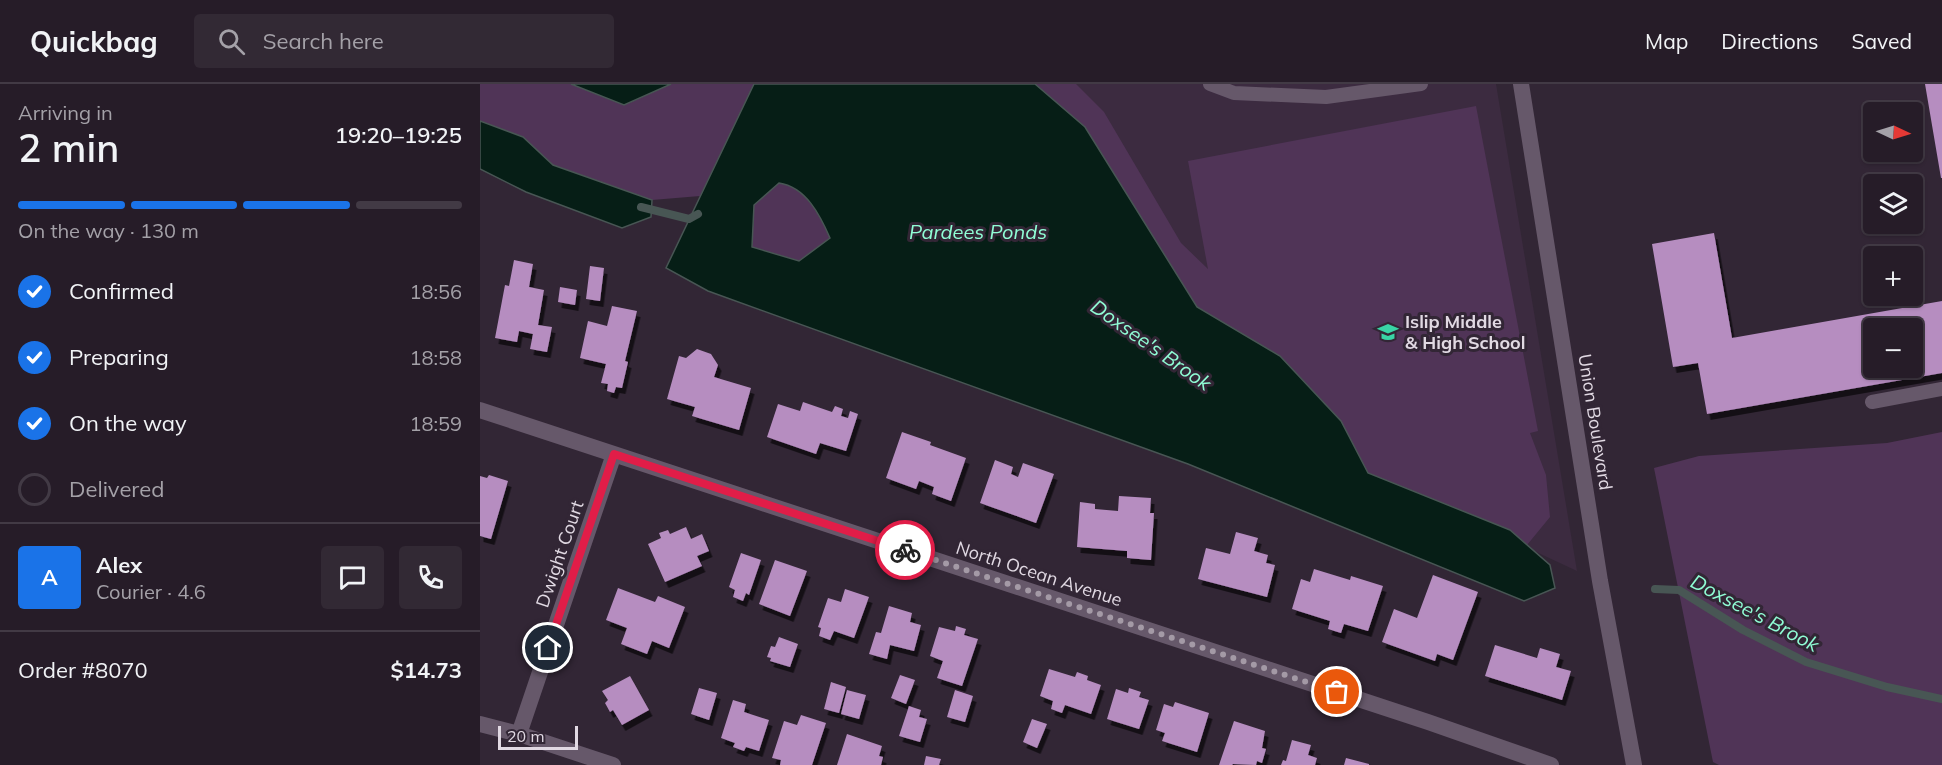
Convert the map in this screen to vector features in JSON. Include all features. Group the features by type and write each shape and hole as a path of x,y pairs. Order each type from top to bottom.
{"street":[{"name":"Union Boulevard","path":"1521,84 1600,581 1634,765"},
{"name":"North Ocean Avenue","path":"480,410 1383,707 1551,765"},
{"name":"Dwight Court","path":"519,734 614,454"},
{"path":"480,724 519,734 613,765"}],"lane":[{"path":"1210,84 1234,88 1326,91 1416,84"},
{"path":"1872,402 1942,389"}],"shaded area":[{"path":"480,84 571,84 624,105 671,84 754,84 700,196 652,200 553,165 523,137 480,121"},
{"name":"Islip Middle & High School","path":"1035,84 1496,84 1577,571 1368,473 1197,307 1085,127"},
{"name":"Islip Middle & High School","path":"1035,84 1076,84 1104,112 1181,243 1208,269 1188,161 1476,106 1538,431 1530,433 1546,475 1550,517 1527,545 1510,530 1368,473 1341,421 1280,356 1197,307 1085,127"},
{"path":"779,182 789,185 804,196 822,220 830,238 799,261 752,247 754,205"},
{"path":"1942,432 1942,765 1719,765 1713,762 1654,468 1699,456 1887,443"}],"water":[{"path":"571,84 671,84 624,105"},
{"name":"Pardees Ponds","path":"754,84 1035,84 1085,127 1197,307 1280,356 1341,421 1368,473 1510,530 1550,565 1555,588 1524,601 1188,464 708,291 666,268","holes":["779,183 789,186 811,203 830,238 799,261 752,247 754,205"]},
{"path":"480,121 523,137 553,165 652,200 651,217 622,228 526,192 480,169"}],"building":[{"path":"1925,84 1942,84 1942,178 1941,178"},
{"path":"1714,233 1732,338 1942,301 1942,373 1923,376 1923,318 1863,318 1863,378 1913,378 1707,414 1698,363 1673,367 1652,244"},
{"path":"514,260 533,264 529,287 544,290 538,325 552,327 547,352 530,349 533,334 519,331 517,342 495,338 505,285 509,286"},
{"path":"590,266 604,268 600,301 586,299"},
{"path":"560,287 577,290 575,305 558,302"},
{"path":"612,306 637,311 625,361 628,362 622,388 616,387 614,393 607,391 608,384 601,383 606,364 580,358 588,321 607,326"},
{"path":"697,349 711,354 718,365 714,377 751,388 739,430 692,416 695,407 667,399 679,356 686,358"},
{"path":"803,402 832,412 835,406 843,409 841,416 848,418 850,411 858,414 846,451 820,443 816,454 767,437 778,404 800,411"},
{"path":"902,432 966,458 951,501 932,494 934,487 919,481 916,489 886,478"},
{"path":"995,460 1013,467 1011,474 1018,477 1023,463 1054,474 1036,523 980,503"},
{"path":"489,475 508,481 491,539 480,536 480,476 487,478"},
{"path":"1119,496 1151,498 1150,513 1154,513 1151,560 1127,558 1127,551 1077,547 1080,502 1095,504 1095,509 1118,511"},
{"path":"686,527 691,539 702,534 709,551 697,556 702,566 665,582 648,544 661,538 659,533 668,530 670,534"},
{"path":"1236,532 1258,538 1254,551 1268,555 1266,563 1275,565 1267,597 1198,579 1206,548 1230,554"},
{"path":"741,553 761,560 749,595 746,593 743,601 733,597 735,590 729,587"},
{"path":"775,560 807,571 790,616 759,604"},
{"path":"1314,569 1350,580 1351,576 1383,586 1368,631 1344,624 1341,633 1328,629 1330,621 1292,609 1301,579 1310,582"},
{"path":"1433,575 1478,592 1453,660 1437,654 1435,661 1382,642 1394,609 1417,618"},
{"path":"618,588 655,602 658,596 685,607 669,648 652,641 647,654 621,644 627,628 606,620"},
{"path":"845,589 869,597 854,638 834,631 830,640 819,636 821,628 818,627 828,598 841,602"},
{"path":"889,606 912,613 910,622 921,625 914,651 890,645 887,659 869,654 876,632 881,633"},
{"path":"956,626 966,629 964,635 978,639 962,686 937,678 943,661 930,656 939,627 955,631"},
{"path":"779,637 798,644 790,667 770,661 771,658 767,657 771,646 775,647"},
{"path":"1495,645 1537,658 1540,648 1560,654 1556,667 1571,671 1562,700 1485,676"},
{"path":"1049,669 1075,677 1077,672 1088,676 1087,680 1101,685 1091,714 1065,705 1062,713 1051,709 1053,701 1040,696"},
{"path":"900,675 915,680 906,704 891,698"},
{"path":"630,676 649,710 622,725 613,710 610,712 605,703 608,700 602,691"},
{"path":"831,682 846,687 839,713 824,709"},
{"path":"699,688 717,693 709,720 691,714"},
{"path":"1129,688 1141,692 1139,697 1149,700 1139,729 1107,719 1116,689 1128,693"},
{"path":"847,690 866,695 859,719 841,714"},
{"path":"955,690 973,696 965,722 947,717"},
{"path":"733,700 746,704 744,712 769,720 759,751 746,747 744,751 733,747 735,743 721,738"},
{"path":"1175,702 1209,713 1197,752 1162,741 1165,733 1156,730 1164,704 1173,707"},
{"path":"909,706 921,710 919,717 927,719 920,742 899,736"},
{"path":"801,715 826,723 812,765 780,765 781,760 772,758 784,721 797,725"},
{"path":"1032,719 1047,724 1037,748 1023,742"},
{"path":"1234,721 1265,731 1262,748 1266,749 1262,763 1257,761 1256,765 1219,765"},
{"path":"847,734 882,746 879,756 883,757 881,765 837,765"},
{"path":"1292,740 1311,745 1308,755 1317,758 1315,765 1281,765 1283,760 1286,761"},
{"path":"926,756 941,759 939,765 924,765"},
{"path":"1346,758 1369,764 1369,765 1344,765"}],"waterway":[{"path":"641,207 689,219 698,214"},
{"name":"Doxsee's Brook","path":"1655,589 1679,590 1743,630 1806,662 1887,687 1942,699"}],"way so far":[{"path":"905,550 1337,692"}],"place":[{"name":"Islip Middle & High School","path":"1388,332"}],"route":[{"path":"548,648 614,454 905,550"}]}
